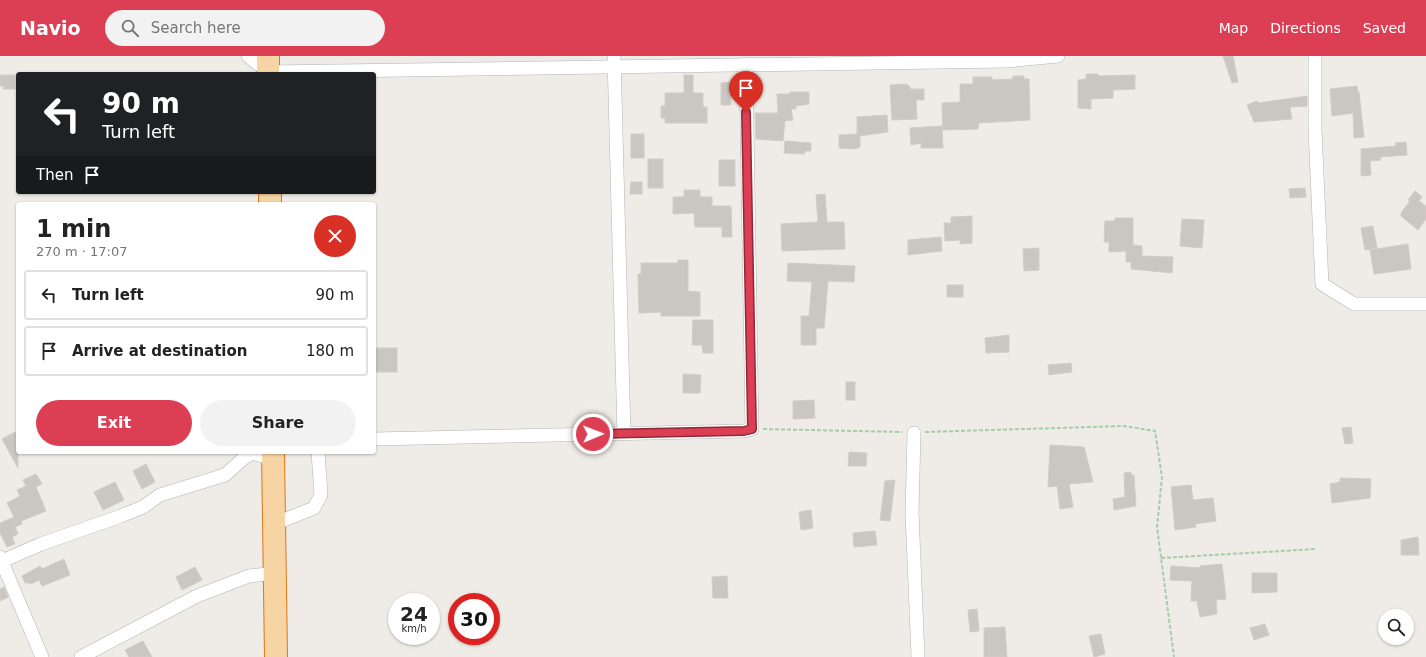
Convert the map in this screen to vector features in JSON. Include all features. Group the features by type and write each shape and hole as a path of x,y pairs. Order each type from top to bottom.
{"highway":[{"path":"273,455 276,657"}],"street":[{"path":"248,56 268,67 614,62 746,64 1006,61 1058,56"},
{"path":"1315,56 1315,130 1322,284 1354,304 1426,304"},
{"path":"614,62 624,434"},
{"path":"376,439 744,431 752,429 746,64"},
{"path":"914,432 912,513 918,657"},
{"path":"42,657 1,560 41,544 121,516 160,495 225,475 250,454"},
{"path":"262,454 273,455"},
{"path":"274,524 314,508 321,495 318,454"},
{"path":"81,657 197,596 249,576 275,574"}],"path":[{"path":"1078,428 1124,426 1155,431 1162,477 1157,527 1174,657"},
{"path":"1161,558 1316,549"}],"building":[{"path":"1223,56 1233,56 1238,82 1232,83"},
{"path":"1086,74 1098,74 1098,76 1135,75 1135,89 1113,90 1113,98 1091,99 1091,109 1078,108 1078,80 1086,79"},
{"path":"0,75 15,75 15,89 3,89 4,86 0,86"},
{"path":"684,75 693,75 693,93 703,93 703,107 707,107 707,123 665,123 665,118 661,118 661,106 665,106 665,93 684,93"},
{"path":"1013,76 1024,76 1024,79 1029,79 1030,120 979,123 978,129 943,130 942,103 960,102 960,84 973,84 973,77 992,77 992,80 1013,79"},
{"path":"730,82 731,105 721,105 721,83"},
{"path":"907,84 907,86 910,86 910,89 924,89 924,100 916,100 917,119 892,120 890,85"},
{"path":"1357,86 1364,137 1354,138 1353,113 1332,116 1330,89"},
{"path":"790,92 809,92 809,104 796,106 796,109 791,109 793,120 785,121 783,141 756,139 755,113 778,113 777,94 790,94"},
{"path":"1307,96 1307,106 1290,107 1292,119 1254,122 1247,105 1257,101 1258,103"},
{"path":"887,115 888,132 860,136 860,147 856,149 839,148 839,135 857,134 857,117"},
{"path":"942,126 943,148 921,148 921,143 911,145 910,128"},
{"path":"631,134 644,134 644,158 631,158"},
{"path":"785,141 811,143 811,151 805,151 804,154 784,153"},
{"path":"1406,142 1407,155 1380,157 1381,160 1370,161 1371,175 1361,176 1361,149 1396,146 1395,143"},
{"path":"648,159 663,159 663,188 648,188"},
{"path":"719,160 735,160 735,186 719,186"},
{"path":"631,182 642,182 642,194 630,194"},
{"path":"1305,188 1306,197 1290,198 1289,189"},
{"path":"684,190 700,190 700,197 712,197 712,206 731,206 732,237 722,237 722,227 695,227 694,213 673,214 673,197 684,197"},
{"path":"1415,191 1422,197 1419,201 1426,206 1426,219 1418,230 1401,216 1401,213 1410,201 1408,200"},
{"path":"825,194 827,222 844,222 845,249 782,251 781,224 818,222 816,195"},
{"path":"972,216 972,243 960,244 960,240 945,241 944,223 951,223 951,217"},
{"path":"1115,218 1133,218 1133,245 1142,246 1142,256 1173,257 1172,273 1131,269 1131,262 1126,262 1126,251 1109,252 1109,242 1104,242 1105,221 1115,221"},
{"path":"1182,219 1204,220 1202,248 1180,246"},
{"path":"1373,226 1377,248 1365,250 1361,228"},
{"path":"941,237 942,251 908,255 908,240"},
{"path":"1408,244 1411,269 1374,274 1370,250"},
{"path":"1039,248 1039,270 1024,271 1023,249"},
{"path":"678,260 688,260 688,291 700,292 700,316 661,316 661,312 639,313 638,274 641,274 641,263 678,263"},
{"path":"788,263 855,266 854,282 828,281 824,328 816,328 816,345 801,345 801,316 809,316 812,282 787,281"},
{"path":"947,285 963,285 963,297 947,297"},
{"path":"693,320 713,320 713,353 703,353 702,345 692,345"},
{"path":"1009,335 1009,352 986,353 985,338"},
{"path":"376,348 397,348 397,372 376,372"},
{"path":"1071,363 1072,372 1049,375 1048,365"},
{"path":"683,374 701,375 700,393 683,393"},
{"path":"846,382 855,382 855,400 846,400"},
{"path":"814,400 815,418 793,419 793,401"},
{"path":"1351,427 1353,443 1345,444 1342,428"},
{"path":"15,432 18,468 2,439"},
{"path":"1050,445 1084,447 1093,482 1069,484 1073,507 1060,509 1057,486 1048,487"},
{"path":"849,452 867,453 866,466 848,466"},
{"path":"146,464 155,482 142,489 133,471"},
{"path":"1131,472 1131,475 1134,475 1136,506 1114,510 1113,499 1125,497 1124,473"},
{"path":"36,474 42,484 36,487 46,511 21,521 22,524 15,527 18,534 12,537 15,544 7,547 0,533 0,523 14,517 7,503 20,496 17,490 26,486 23,480"},
{"path":"1340,478 1371,479 1370,498 1332,503 1330,484 1340,482"},
{"path":"895,480 890,521 880,520 885,481"},
{"path":"115,482 124,500 103,510 94,492"},
{"path":"1191,485 1193,500 1213,498 1216,521 1195,524 1196,527 1175,530 1171,487"},
{"path":"811,510 813,528 801,530 799,512"},
{"path":"875,531 877,545 854,547 853,533"},
{"path":"1418,537 1419,555 1401,555 1401,540"},
{"path":"64,559 70,575 42,586 39,580 31,584 25,583 22,576 40,566 42,569"},
{"path":"1222,564 1226,599 1216,600 1217,614 1200,617 1197,601 1191,601 1192,581 1170,580 1171,566 1200,568 1200,566"},
{"path":"195,567 202,580 182,590 176,577"},
{"path":"1252,573 1277,573 1277,592 1252,593"},
{"path":"727,576 728,598 713,598 712,577"},
{"path":"4,587 8,597 0,601 0,589"},
{"path":"977,609 979,631 970,632 968,610"},
{"path":"1265,624 1269,635 1254,640 1250,628"},
{"path":"1005,627 1007,657 984,657 984,628"},
{"path":"1101,634 1105,654 1094,657 1089,636"},
{"path":"143,641 152,657 129,657 125,650"}],"route":[{"path":"593,434 744,431 752,429 746,112"}]}
